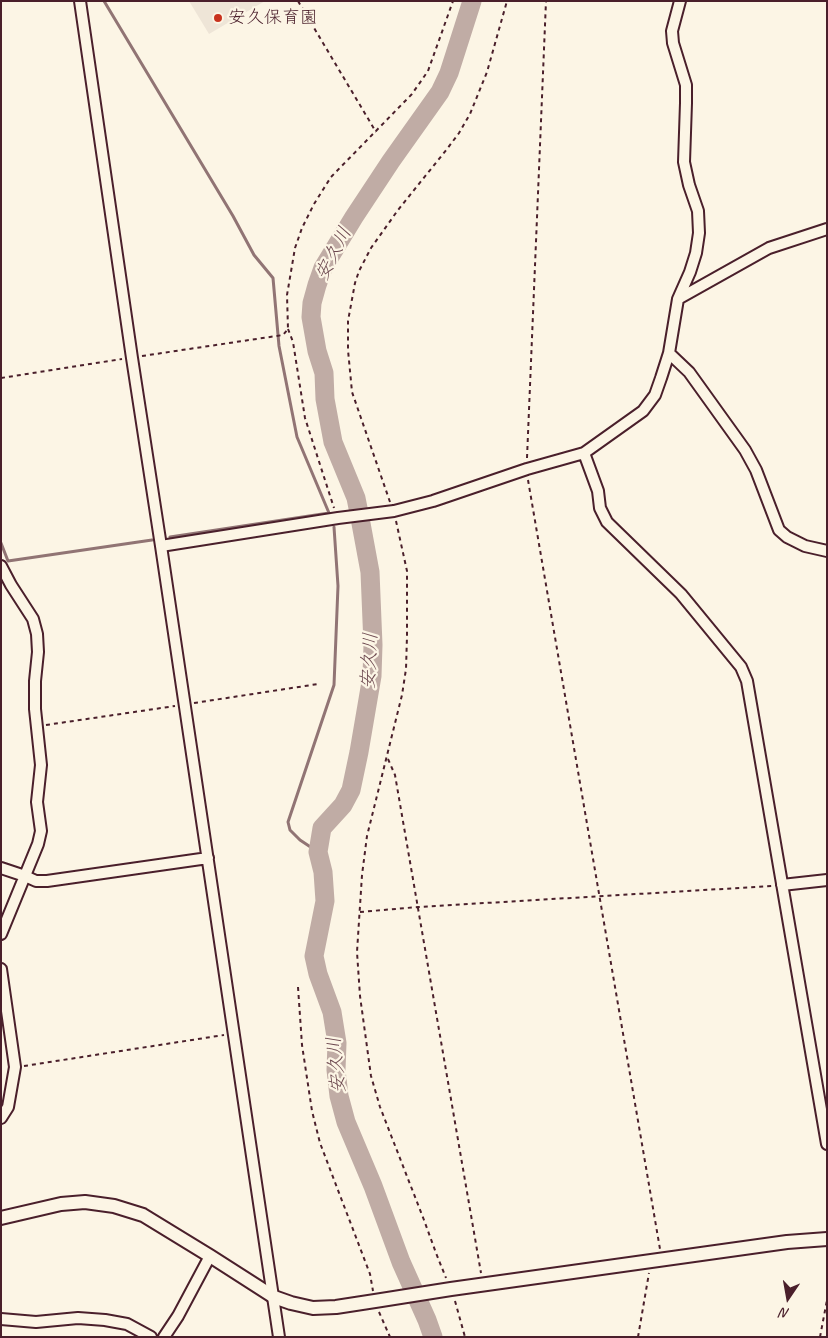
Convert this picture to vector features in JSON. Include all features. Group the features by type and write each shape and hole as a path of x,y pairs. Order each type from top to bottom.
{"street":[{"path":"80,1 280,1337"},
{"path":"161,546 394,511 433,501 526,469 584,453 643,410 655,395 668,353 678,299 690,272 696,253 699,233 698,211 689,185 684,162 686,85 673,43 672,31 680,1"},
{"path":"678,299 770,248 827,229"},
{"path":"668,353 689,372 745,450 756,470 779,530 787,537 805,546 827,551"},
{"path":"584,453 598,491 600,508 607,522 681,594 741,667 747,681 827,1144"},
{"path":"1,566 10,585 33,619 37,634 36,726 41,765 37,802 41,832 38,844 1,934"},
{"path":"1,868 36,881 47,881 208,858"},
{"path":"782,885 827,880"},
{"path":"1,969 15,1068 8,1107 1,1118"},
{"path":"1,1218 61,1204 85,1202 114,1206 143,1216 274,1297 313,1308 374,1302 451,1289 787,1242 827,1239"},
{"path":"164,1337 178,1316 210,1256"},
{"path":"1,1319 36,1322 78,1318 105,1320 127,1324 151,1337"}],"path":[{"path":"298,1 376,132"},
{"path":"338,518 305,418 293,342 288,330 287,295 295,248 302,228 314,204 332,177 412,94 428,71 453,1"},
{"path":"465,1337 451,1289 380,1107 371,1076 360,996 357,952 362,875 368,836 380,782 388,758 406,669 408,636 407,571 394,511 352,392 348,350 348,321 355,283 371,248 398,210 459,133 470,114 487,72 507,1"},
{"path":"546,1 526,469 601,896 656,1260 638,1337"},
{"path":"1,378 284,335 288,330"},
{"path":"36,726 318,684"},
{"path":"388,758 395,775 483,1285"},
{"path":"360,912 782,885"},
{"path":"298,987 302,1045 312,1111 318,1135 370,1274 374,1302 390,1337"},
{"path":"15,1068 234,1034"},
{"path":"820,1337 827,1300"}],"shaded area":[{"name":"安久保育園","path":"189,1 265,1 209,34"}],"waterway":[{"path":"104,1 233,216 254,255 273,278 279,346 297,437 329,513 170,537"},
{"name":"安久川","path":"433,1337 401,1262 373,1186 346,1122 339,1096 336,1070 337,1043 332,1012 318,974 314,956 325,901 323,872 318,852 322,828 343,805 351,790 372,676 373,645 370,572 360,518 356,498 333,442 325,399 324,373 317,351 311,317 312,303 323,268 391,161 440,92 449,73 472,1"},
{"path":"318,852 300,840 290,830 288,822 334,685 338,586 334,527"},
{"path":"1,543 8,561 152,540"}],"place":[{"name":"安久保育園","path":"218,18"}]}
